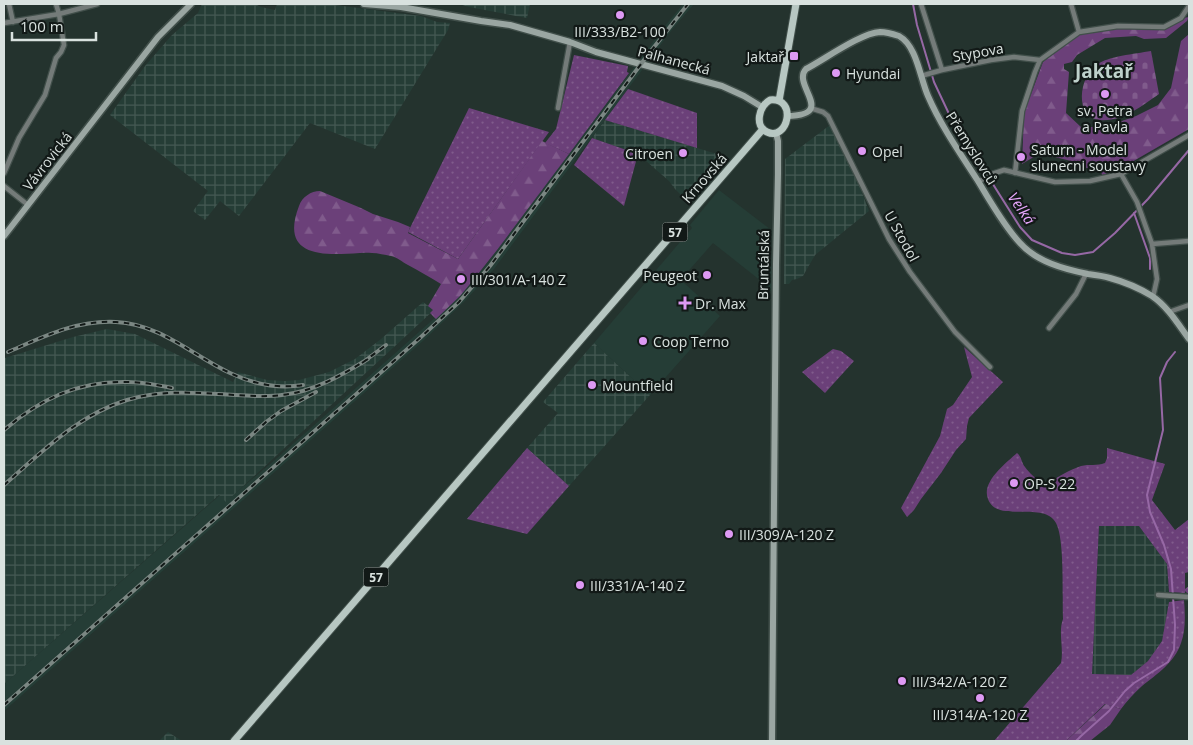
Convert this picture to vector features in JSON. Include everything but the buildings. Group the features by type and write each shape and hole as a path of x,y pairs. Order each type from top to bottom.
{"main road":[{"path":"779,101 796,4"},
{"path":"770,100 779,101 786,108 787,116 784,127 776,133 770,133 763,129 759,123 762,108 770,100"},
{"name":"Krnovská","path":"234,741 763,129"}],"street":[{"path":"9,4 13,22"},
{"path":"4,174 19,138 45,95 56,58 64,45 56,4"},
{"path":"4,23 59,14 97,4"},
{"name":"Vávrovická","path":"4,236 158,37 191,4"},
{"name":"Palhanecká","path":"364,4 401,7 510,25 570,42 596,52 717,85 738,93 762,108"},
{"path":"921,4 940,70"},
{"path":"1071,4 1079,32"},
{"path":"1015,173 1022,111 1034,72 1040,60 1079,32 1118,26 1164,28 1181,18 1189,6"},
{"name":"Přemyslovců","path":"810,108 811,101 802,77 805,70 858,39 871,34 889,33 905,40 909,44 924,75 934,110 956,148 981,180 1020,244 1052,264 1124,282 1153,297 1169,312 1189,338"},
{"path":"558,108 570,42"},
{"name":"Stypova","path":"924,75 940,70 1014,57 1040,60"},
{"path":"787,116 802,116 810,108"},
{"name":"U Stodol","path":"810,108 823,112 828,116 889,238 910,272 955,332 990,367"},
{"name":"Bruntálská","path":"772,741 778,147 776,133"},
{"path":"981,180 1004,170 1055,182 1090,181 1121,174 1189,135"},
{"path":"1121,174 1137,202 1152,244 1157,279 1153,297"},
{"path":"4,186 28,205"},
{"path":"1152,244 1189,241"},
{"path":"1049,328 1076,294 1086,274"},
{"path":"1169,312 1189,305"},
{"path":"1158,595 1189,598"}],"shaded area":[{"path":"202,4 255,4 275,10 277,4 327,4 421,16 437,22 450,23 448,30 375,149 310,123 239,216 220,201 205,220 193,211 208,191 110,115 145,66 172,35 198,13"},
{"path":"459,4 530,4 527,18"},
{"path":"683,4 694,4 671,31 494,269 465,301 424,340 4,711 4,684 220,495 226,501 276,459 446,308 487,263"},
{"path":"605,120 730,158 724,161 691,197 683,197 669,181 638,154 592,138"},
{"path":"830,125 853,169 869,211 815,255 803,276 792,280 789,284 784,284 785,159"},
{"path":"719,190 770,229 773,293 713,243 684,276 682,281 720,316 650,395 594,343 692,228 690,225"},
{"path":"423,302 434,310 226,502 219,495 4,684 4,355 5,358 73,337 107,329 135,334 233,382 238,372 267,380 299,380 329,372 355,359"},
{"path":"594,343 650,395 569,486 527,448 558,413 543,402"},
{"path":"1099,526 1139,526 1167,564 1169,602 1162,641 1148,661 1131,675 1092,674"},
{"path":"168,732 182,741 159,741"}],"green space":[{"path":"1189,17 1187,21 1166,38 1144,39 1136,36 1105,38 1077,55 1072,62 1064,64 1064,69 1069,72 1066,113 1081,127 1111,125 1136,116 1158,105 1171,88 1181,41 1189,34 1189,129 1118,170 1102,175 1100,165 1082,169 1079,163 1055,157 1037,155 1022,164 1024,113 1043,62 1079,34 1117,27 1162,30 1183,18"},
{"path":"1151,51 1159,94 1124,116 1108,120 1092,118 1086,112 1082,96 1083,87 1090,71 1101,62 1115,57"},
{"path":"574,55 628,66 627,72 629,73 569,154 545,143 556,129"},
{"path":"628,89 697,113 697,148 605,120"},
{"path":"469,108 549,132 458,259 408,232"},
{"path":"592,138 638,154 624,206 574,165"},
{"path":"542,141 569,154 470,284 436,319 430,313 433,310 428,306 441,284 397,258 374,253 328,254 317,252 308,250 296,239 294,230 295,219 300,203 307,195 320,191 373,214 410,227 408,233 458,259"},
{"path":"964,347 1003,382 969,418 966,439 907,517 901,508 940,436 947,409 953,405 972,377"},
{"path":"833,349 841,351 854,361 825,393 802,372"},
{"path":"527,448 569,486 527,534 467,519"},
{"path":"1107,448 1165,464 1152,500 1175,530 1189,519 1189,572 1185,573 1185,589 1189,586 1189,594 1185,591 1185,593 1169,592 1167,564 1139,526 1099,526 1092,674 1131,675 1148,661 1162,641 1169,602 1184,600 1183,638 1170,662 1136,691 1121,709 1105,704 1066,741 994,741 1061,663 1063,569 1059,531 1056,523 1050,516 1041,513 1001,510 993,506 988,499 988,486 1001,467 1017,453 1024,465 1041,483 1048,483 1081,466 1105,463"},
{"path":"1106,704 1121,709 1110,725 1090,741 1066,741"}],"waterway":[{"name":"Velká","path":"913,4 917,25 934,82 950,116 1020,227 1032,240 1062,253 1075,255 1093,252 1115,233 1148,199 1189,150"},
{"path":"1134,213 1150,258 1150,269"},
{"path":"1076,741 1109,711 1134,683 1168,662 1174,650 1175,625 1171,569 1164,545 1150,512 1147,495 1163,430 1160,378 1167,362 1175,352"}],"railway":[{"path":"4,705 459,302 490,266 688,4"},
{"path":"8,352 47,335 73,327 101,322 116,322 132,324 161,334 216,366 248,380 275,386 303,385"},
{"path":"362,363 386,345"},
{"path":"4,485 61,436 92,415 127,400 168,393 247,396 276,396 294,393 327,382 368,359"},
{"path":"4,430 46,401 76,389 92,385 127,382 172,388"},
{"path":"246,440 281,411 316,392"}],"place":[{"name":"III/333/B2-100","path":"620,15"},
{"name":"Jaktař","path":"794,56"},
{"name":"Hyundai","path":"836,73"},
{"name":"sv. Petra a Pavla","path":"1105,94"},
{"name":"Opel","path":"862,151"},
{"name":"Citroen","path":"683,153"},
{"name":"Saturn - Model slunecni soustavy","path":"1021,157"},
{"name":"Peugeot","path":"707,275"},
{"name":"III/301/A-140 Z","path":"461,279"},
{"name":"Dr. Max","path":"685,303"},
{"name":"Coop Terno","path":"643,341"},
{"name":"Mountfield","path":"592,385"},
{"name":"OP-S 22","path":"1014,483"},
{"name":"III/309/A-120 Z","path":"729,534"},
{"name":"III/331/A-140 Z","path":"580,585"},
{"name":"III/342/A-120 Z","path":"902,681"},
{"name":"III/314/A-120 Z","path":"980,698"}],"district":[{"name":"Jaktař","path":"1104,71"}]}
